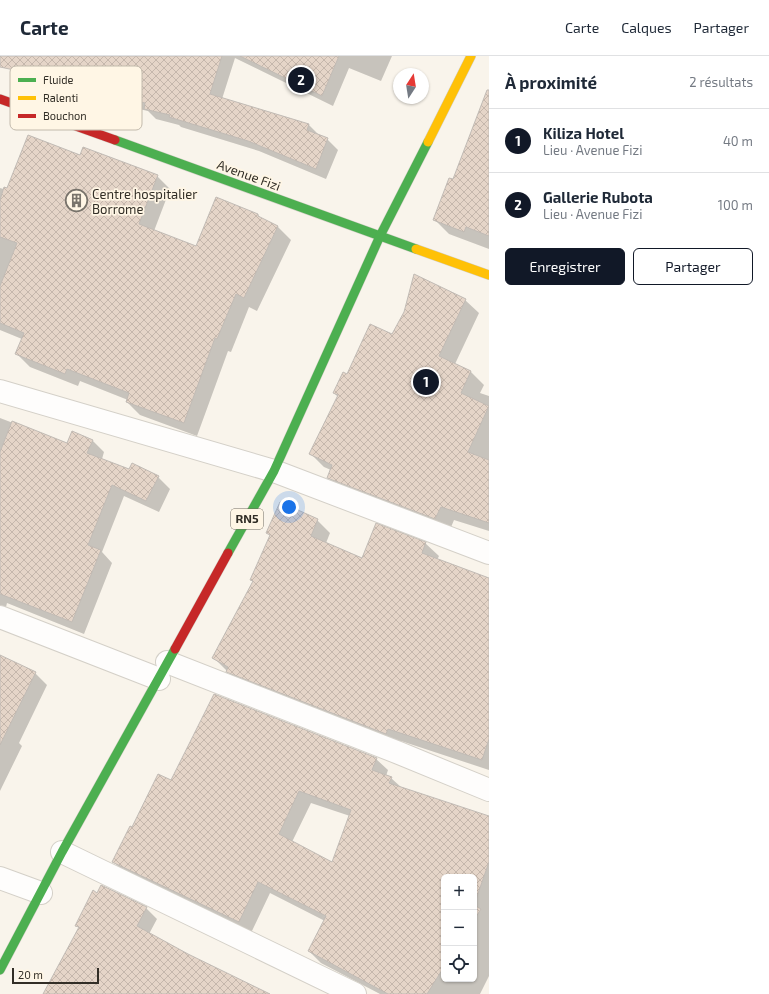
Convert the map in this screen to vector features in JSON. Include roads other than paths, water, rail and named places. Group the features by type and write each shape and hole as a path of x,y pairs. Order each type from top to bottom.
{"main road":[{"name":"RN5","path":"0,970 62,852 274,471 380,236 471,56"},
{"name":"Avenue Fizi","path":"0,99 10,103"},
{"name":"Avenue Fizi","path":"86,130 489,275"}],"street":[{"path":"0,391 274,471 489,553"},
{"path":"0,617 163,671 392,750 489,790"},
{"path":"62,852 355,994"},
{"path":"0,878 41,893"}],"place":[{"name":"Gallerie Rubota","path":"301,80"},
{"name":"Centre hospitalier Borrome","path":"77,201"},
{"name":"Kiliza Hotel","path":"426,382"}]}
